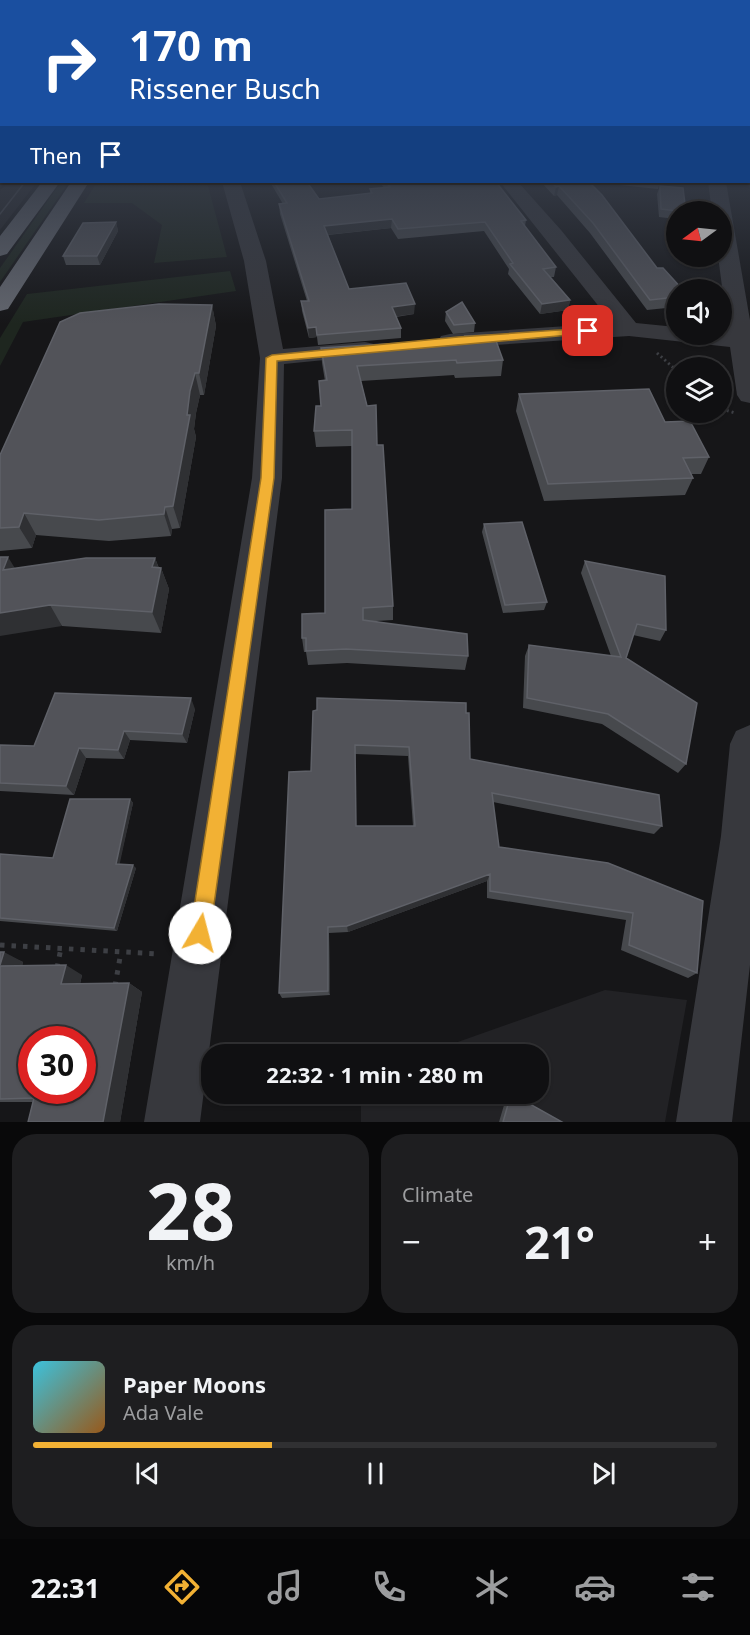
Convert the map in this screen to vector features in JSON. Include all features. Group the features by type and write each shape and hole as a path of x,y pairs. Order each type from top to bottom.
{"highway":[{"path":"0,250 23,219"},
{"path":"0,304 56,219"}],"street":[{"path":"172,1122 267,478 272,358 255,261 242,219"},
{"path":"541,219 629,329"},
{"path":"723,219 750,395"},
{"path":"423,344 629,329 666,333"},
{"path":"732,340 742,341"},
{"path":"272,358 388,347"},
{"path":"704,1122 743,836 750,744"}],"path":[{"path":"0,945 196,956"},
{"path":"56,975 61,948"},
{"path":"114,992 121,951"}],"shaded area":[{"path":"0,219 8,219 0,230"},
{"path":"35,219 43,219 0,282 0,268"},
{"path":"154,219 217,219 227,257 154,263 162,225"},
{"path":"230,271 236,291 23,322 0,366 0,338 27,294"},
{"path":"605,990 687,1000 665,1122 361,1122 361,1104 549,1104 549,1044 452,1044"}],"building":[{"path":"284,219 389,219 324,226 349,289 406,283 415,304 392,307 401,328 317,335 316,327 308,328 301,301 309,301"},
{"path":"392,219 525,219 521,221 556,267 543,269 570,300 542,304 510,264 513,263 485,222 398,229"},
{"path":"590,219 620,219 657,268 663,268 673,279 666,279 666,298 650,300"},
{"path":"116,222 97,256 63,256 83,223"},
{"path":"462,302 475,323 454,325 446,312"},
{"path":"159,304 212,305 199,373 195,373 190,391 187,415 190,415 173,506 165,507 164,514 99,520 24,513 19,527 0,528 0,455 60,322 80,313"},
{"path":"488,335 490,338 495,338 503,360 457,363 456,360 357,366 367,406 376,405 377,445 383,445 393,606 363,608 363,620 467,634 468,656 346,649 306,651 306,638 302,638 302,614 325,613 325,510 352,509 352,430 314,431 316,406 321,406 319,381 327,380 321,348 467,339 465,336"},
{"path":"649,389 665,422 691,423 709,457 683,458 693,478 548,484 519,394"},
{"path":"522,522 547,602 505,605 484,524"},
{"path":"0,557 8,557 3,570 86,558 155,558 152,567 161,568 152,612 50,605 0,613"},
{"path":"585,561 665,576 666,630 637,624 626,658 697,703 686,764 608,714 527,698 529,645 621,657"},
{"path":"55,693 191,698 182,734 124,731 118,750 79,748 66,786 0,783 0,745 34,746"},
{"path":"317,698 466,703 466,713 469,713 470,759 659,795 662,826 492,793 499,847 608,863 703,901 697,973 629,945 633,913 490,891 490,874 347,926 328,927 328,991 279,993 289,772 311,771 313,711 317,710","holes":["355,745 409,747 415,826 356,826"]},
{"path":"70,799 130,799 116,864 133,865 114,928 0,918 0,854 53,858"},
{"path":"0,952 4,952 0,965"},
{"path":"66,965 61,984 129,983 103,1122 28,1122 32,1104 96,1104 96,1026 18,1026 18,1098 0,1099 0,966"},
{"path":"508,1104 530,1104 562,1122 503,1122"}],"route":[{"path":"200,933 267,478 272,358 458,340 588,331"}]}
